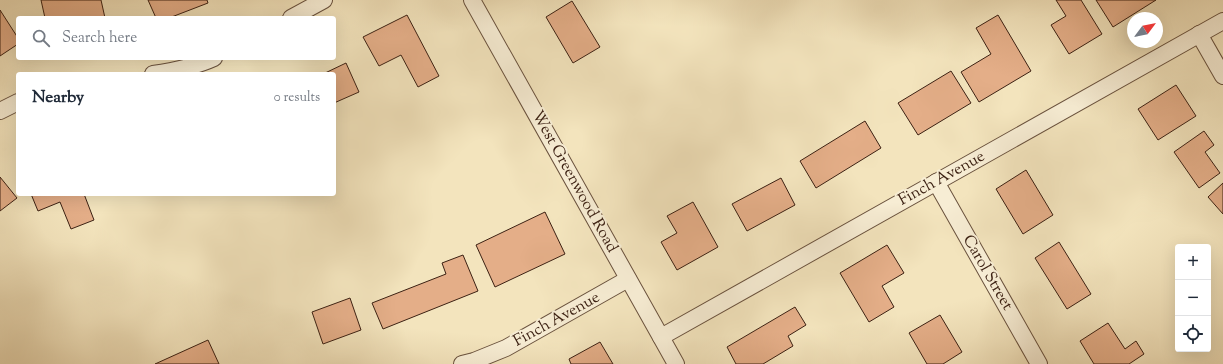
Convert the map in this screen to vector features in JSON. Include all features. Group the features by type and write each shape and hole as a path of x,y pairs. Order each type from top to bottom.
{"street":[{"path":"295,16 324,0"},
{"name":"West Greenwood Road","path":"475,1 676,364"},
{"name":"Finch Avenue","path":"661,337 1223,21"},
{"path":"1199,34 1223,76"},
{"path":"164,72 182,69 210,60"},
{"path":"0,111 16,103"},
{"name":"Carol Street","path":"936,182 1039,364"},
{"name":"Finch Avenue","path":"462,364 474,361 506,348 628,279"}],"building":[{"path":"41,0 101,0 105,16 45,16"},
{"path":"148,0 207,0 208,3 174,16 155,16"},
{"path":"1056,0 1081,0 1102,34 1069,54 1051,25 1066,16"},
{"path":"1096,0 1156,0 1137,12 1127,12 1127,18 1113,27"},
{"path":"572,1 600,47 573,63 546,17"},
{"path":"0,10 16,35 16,45 0,56"},
{"path":"407,15 439,76 418,87 401,55 379,66 363,37"},
{"path":"998,15 1031,71 979,102 961,72 991,54 976,28"},
{"path":"346,63 359,92 336,102 336,72 327,72"},
{"path":"951,71 971,103 918,135 898,103"},
{"path":"1176,85 1196,116 1158,140 1138,109"},
{"path":"865,121 881,148 816,188 800,161"},
{"path":"1204,131 1214,145 1205,152 1220,173 1199,188 1174,152"},
{"path":"1026,170 1053,215 1023,234 996,189"},
{"path":"0,177 17,198 0,211"},
{"path":"781,178 795,205 747,231 732,204"},
{"path":"1223,183 1223,214 1208,197"},
{"path":"32,196 85,196 94,220 71,229 60,202 38,211"},
{"path":"693,202 718,247 677,270 661,242 677,233 667,216"},
{"path":"545,212 565,254 495,287 476,245"},
{"path":"1059,242 1091,294 1067,309 1035,258"},
{"path":"887,245 904,273 882,286 894,307 869,322 840,273"},
{"path":"463,255 478,291 383,329 372,303 446,274 442,263"},
{"path":"350,298 361,330 323,344 312,312"},
{"path":"795,307 806,325 788,336 793,346 763,364 736,364 727,347"},
{"path":"940,315 962,352 943,364 927,364 909,333"},
{"path":"1108,323 1125,349 1136,341 1144,354 1129,364 1094,364 1080,341"},
{"path":"208,340 219,364 155,364"},
{"path":"600,342 613,364 571,364 569,359"}]}
